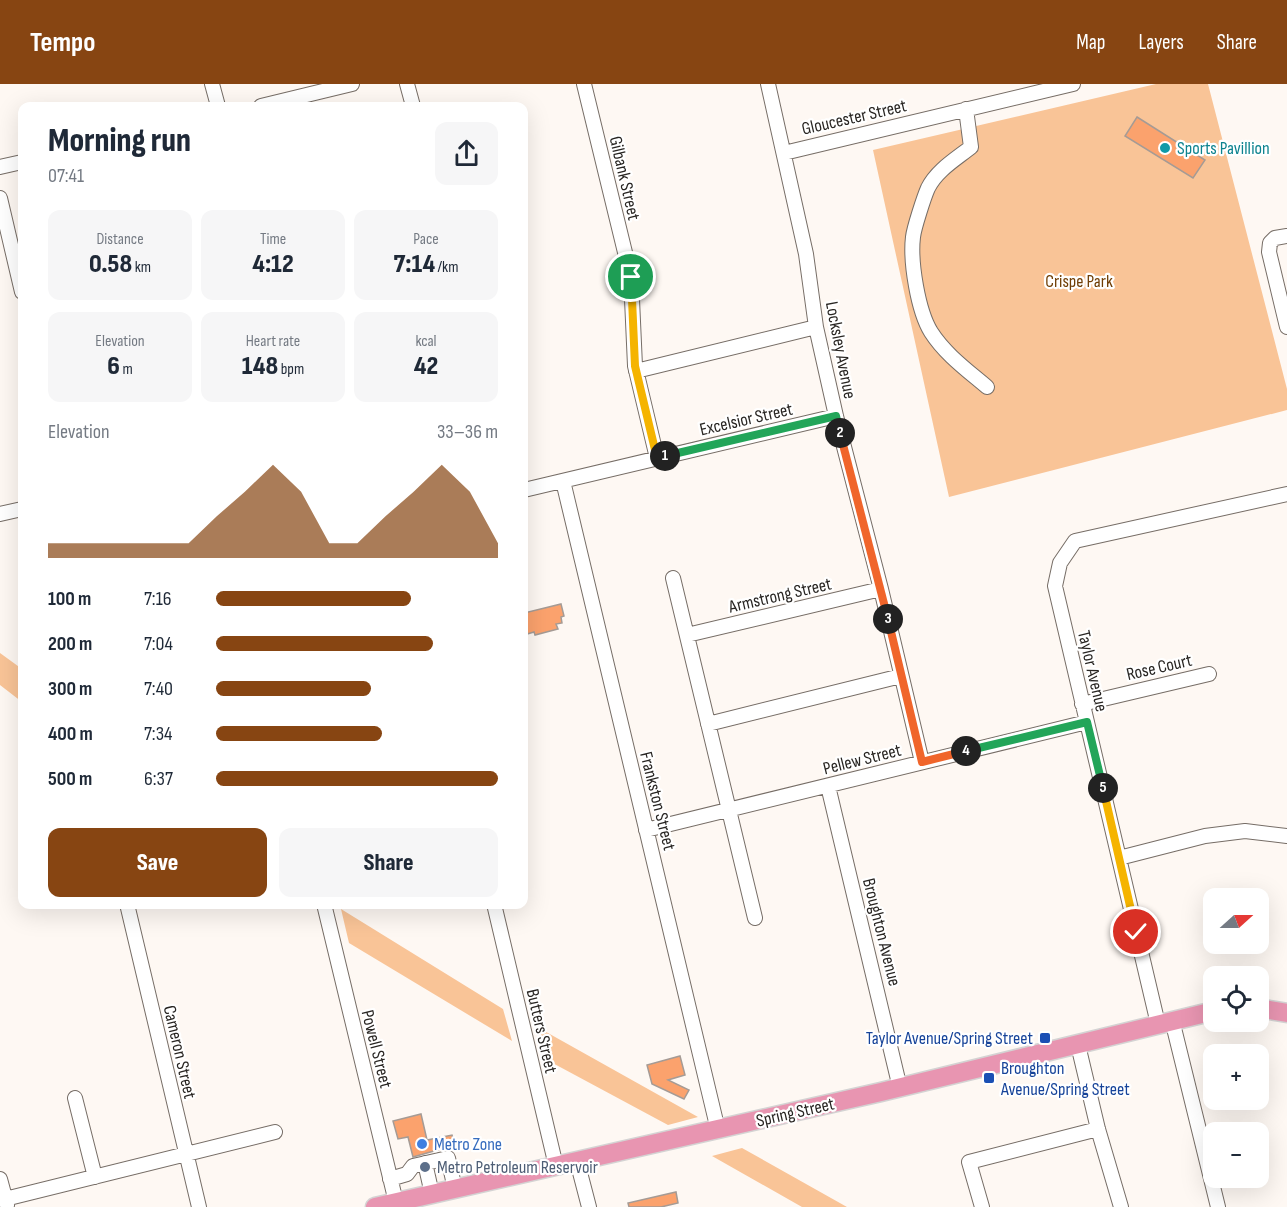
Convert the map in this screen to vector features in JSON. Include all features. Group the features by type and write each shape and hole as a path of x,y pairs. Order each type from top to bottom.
{"main road":[{"path":"1269,1010 1287,1013"},
{"name":"Spring Street","path":"375,1207 407,1203 432,1194 900,1088 1203,1013"}],"street":[{"path":"212,84 217,102"},
{"path":"292,102 322,98 352,84"},
{"path":"407,84 412,102"},
{"name":"Gilbank Street","path":"584,84 631,277 636,371 657,458"},
{"name":"Locksley Avenue","path":"768,84 806,254 816,327 836,416 881,589 922,762"},
{"name":"Gloucester Street","path":"784,153 1073,84"},
{"path":"966,110 971,147 946,165 928,188 913,237 915,270 918,304 930,331 949,355 987,387"},
{"path":"0,167 18,163"},
{"path":"0,198 18,275"},
{"path":"1287,236 1275,238 1270,243 1269,252 1287,327"},
{"path":"636,371 816,327"},
{"name":"Excelsior Street","path":"528,489 836,416"},
{"name":"Frankston Street","path":"562,481 718,1130"},
{"name":"Taylor Avenue","path":"1218,1207 1119,858 1055,586 1060,563 1075,541 1287,494"},
{"path":"0,514 18,510"},
{"path":"673,578 755,918"},
{"name":"Armstrong Street","path":"687,635 881,589"},
{"name":"Rose Court","path":"1082,704 1209,674"},
{"path":"708,724 901,676"},
{"name":"Pellew Street","path":"646,830 1087,722"},
{"name":"Broughton Avenue","path":"828,786 900,1088"},
{"path":"1119,858 1205,836 1245,831 1287,836"},
{"name":"Cameron Street","path":"128,909 199,1207"},
{"name":"Powell Street","path":"325,909 390,1179 407,1203"},
{"name":"Butters Street","path":"495,909 556,1166"},
{"path":"1078,1045 1120,1207"},
{"path":"75,1098 95,1177"},
{"path":"982,1207 969,1162 1098,1129"},
{"path":"0,1179 6,1203 95,1177 275,1132"},
{"path":"390,1179 404,1176 411,1167 448,1158 455,1189"},
{"path":"577,1161 589,1207"},
{"path":"425,1163 432,1194"}],"green space":[{"name":"Crispe Park","path":"1156,84 1208,84 1287,389 1287,410 949,497 873,150"},
{"path":"0,653 18,666 18,699 0,685"},
{"path":"341,909 503,1009 512,1041 349,943"},
{"path":"539,1028 698,1117 668,1125 547,1060"},
{"path":"742,1148 847,1207 802,1207 712,1156"}],"building":[{"name":"Sports Pavillion","path":"1137,117 1205,160 1193,178 1125,136"},
{"path":"561,604 564,616 561,617 562,623 556,624 558,629 535,635 534,632 528,634 528,612"},
{"path":"680,1056 685,1075 668,1080 689,1090 684,1099 652,1084 647,1065"},
{"path":"421,1114 427,1140 452,1135 455,1145 413,1157 408,1137 398,1139 393,1121"},
{"path":"676,1192 678,1203 661,1207 629,1207 628,1203"}],"place":[{"name":"Sports Pavillion","path":"1165,148"},
{"name":"Taylor Avenue/Spring Street","path":"1045,1038"},
{"name":"Broughton Avenue/Spring Street","path":"989,1078"},
{"name":"Metro Zone","path":"422,1144"},
{"name":"Metro Petroleum Reservoir","path":"425,1167"}],"route":[{"path":"631,277 635,366 657,458 836,416 881,589 922,762 1087,722 1136,932"}]}
